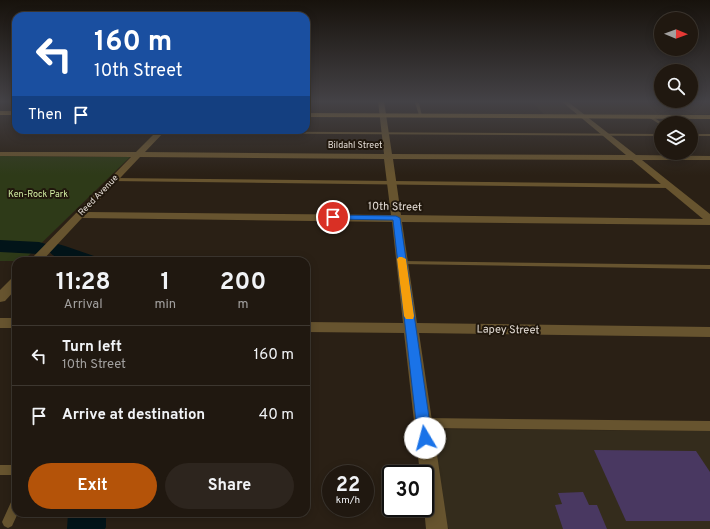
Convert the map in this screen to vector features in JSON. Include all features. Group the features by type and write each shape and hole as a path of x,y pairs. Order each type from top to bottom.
{"street":[{"path":"384,126 437,529"},
{"path":"595,126 710,221"},
{"name":"Reed Avenue","path":"39,257 158,134"},
{"name":"Bildahl Street","path":"0,154 710,158"},
{"name":"10th Street","path":"79,215 710,221"},
{"path":"0,298 12,285"},
{"path":"0,323 12,323"},
{"name":"Lapey Street","path":"310,327 710,332"}],"lane":[{"path":"310,132 654,135"},
{"path":"700,135 710,135"},
{"path":"112,180 668,186"},
{"path":"402,263 710,267"},
{"path":"423,423 710,426"},
{"path":"0,470 12,470"},
{"path":"8,522 12,513"}],"shaded area":[{"path":"446,429 710,431 710,529 449,529 446,525 433,446"}],"green space":[{"name":"Ken-Rock Park","path":"0,156 130,157 27,257 12,257 12,261 0,261"}],"building":[{"path":"594,450 696,451 710,472 710,521 626,521"},
{"path":"583,492 589,505 597,505 607,529 563,529 555,505 562,504 558,493"}],"waterway":[{"path":"0,246 39,248"},
{"path":"58,250 76,257"},
{"path":"86,527 87,517"}],"slow traffic":[{"path":"402,259 409,316"}],"route":[{"path":"333,217 396,218 425,438"}]}
